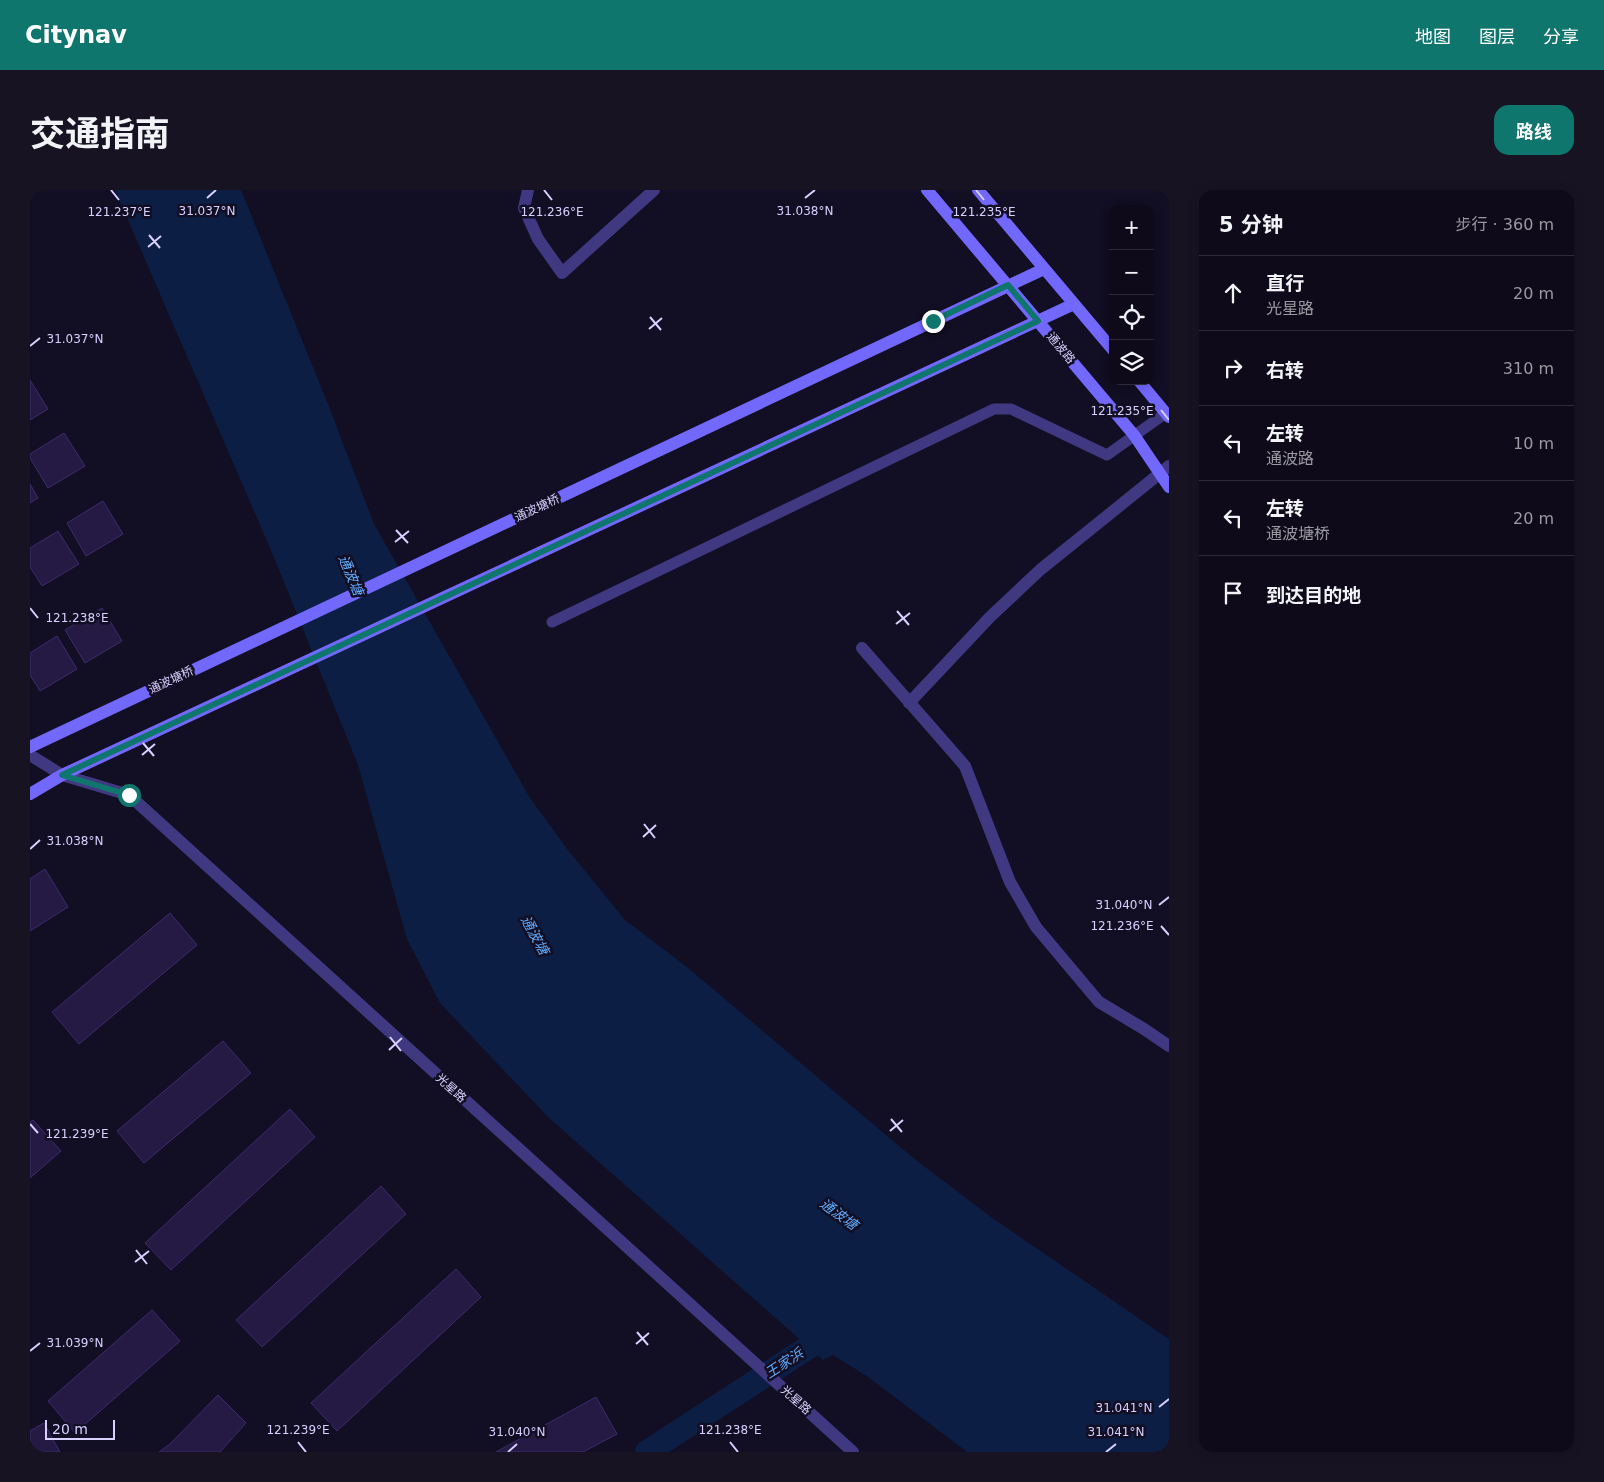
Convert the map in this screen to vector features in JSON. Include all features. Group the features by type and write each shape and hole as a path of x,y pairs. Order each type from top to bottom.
{"main road":[{"name":"通波路","path":"927,190 1164,470 1169,488"},
{"path":"978,190 1109,345"},
{"name":"通波塘桥","path":"30,747 1044,269"},
{"path":"30,794 62,775 1074,304"},
{"path":"1142,385 1167,415"}],"street":[{"path":"528,190 524,208 538,239 562,273 654,190"},
{"path":"909,703 983,624 1040,570 1164,470"},
{"path":"862,648 965,766 1010,882 1036,927 1099,1002 1144,1028 1169,1046"},
{"name":"光星路","path":"30,755 62,775 129,795 853,1452"}],"lane":[{"path":"552,622 994,409 1011,409 1107,455 1167,415"}],"water":[{"name":"通波塘","path":"115,190 241,190 328,404 374,524 530,798 568,850 625,920 687,967 912,1157 991,1217 1169,1339 1169,1452 967,1452 868,1377 833,1355 823,1360 548,1117 440,1003 407,939 358,765 273,555"}],"building":[{"path":"30,380 48,409 30,420"},
{"path":"64,433 85,466 48,488 30,458 30,454"},
{"path":"30,484 38,498 30,503"},
{"path":"103,501 123,534 86,556 67,523"},
{"path":"58,531 79,564 42,586 30,567 30,548"},
{"path":"102,608 122,641 85,663 65,630"},
{"path":"57,636 77,669 40,691 30,675 30,653"},
{"path":"45,869 68,907 30,931 30,879"},
{"path":"170,913 197,945 79,1044 52,1012"},
{"path":"223,1041 251,1073 144,1163 117,1131"},
{"path":"290,1109 315,1137 171,1270 145,1243"},
{"path":"33,1120 61,1151 30,1178 30,1122"},
{"path":"381,1186 406,1214 262,1347 236,1320"},
{"path":"456,1269 481,1297 337,1431 311,1403"},
{"path":"152,1310 180,1341 75,1433 48,1401"},
{"path":"218,1395 246,1423 220,1452 159,1452 170,1444"},
{"path":"596,1397 617,1434 583,1452 496,1452"},
{"path":"44,1423 60,1452 30,1452 30,1431"}],"waterway":[{"name":"王家浜","path":"647,1452 835,1330"}],"route":[{"path":"129,795 62,775 1038,321 1008,285 933,321"}]}
